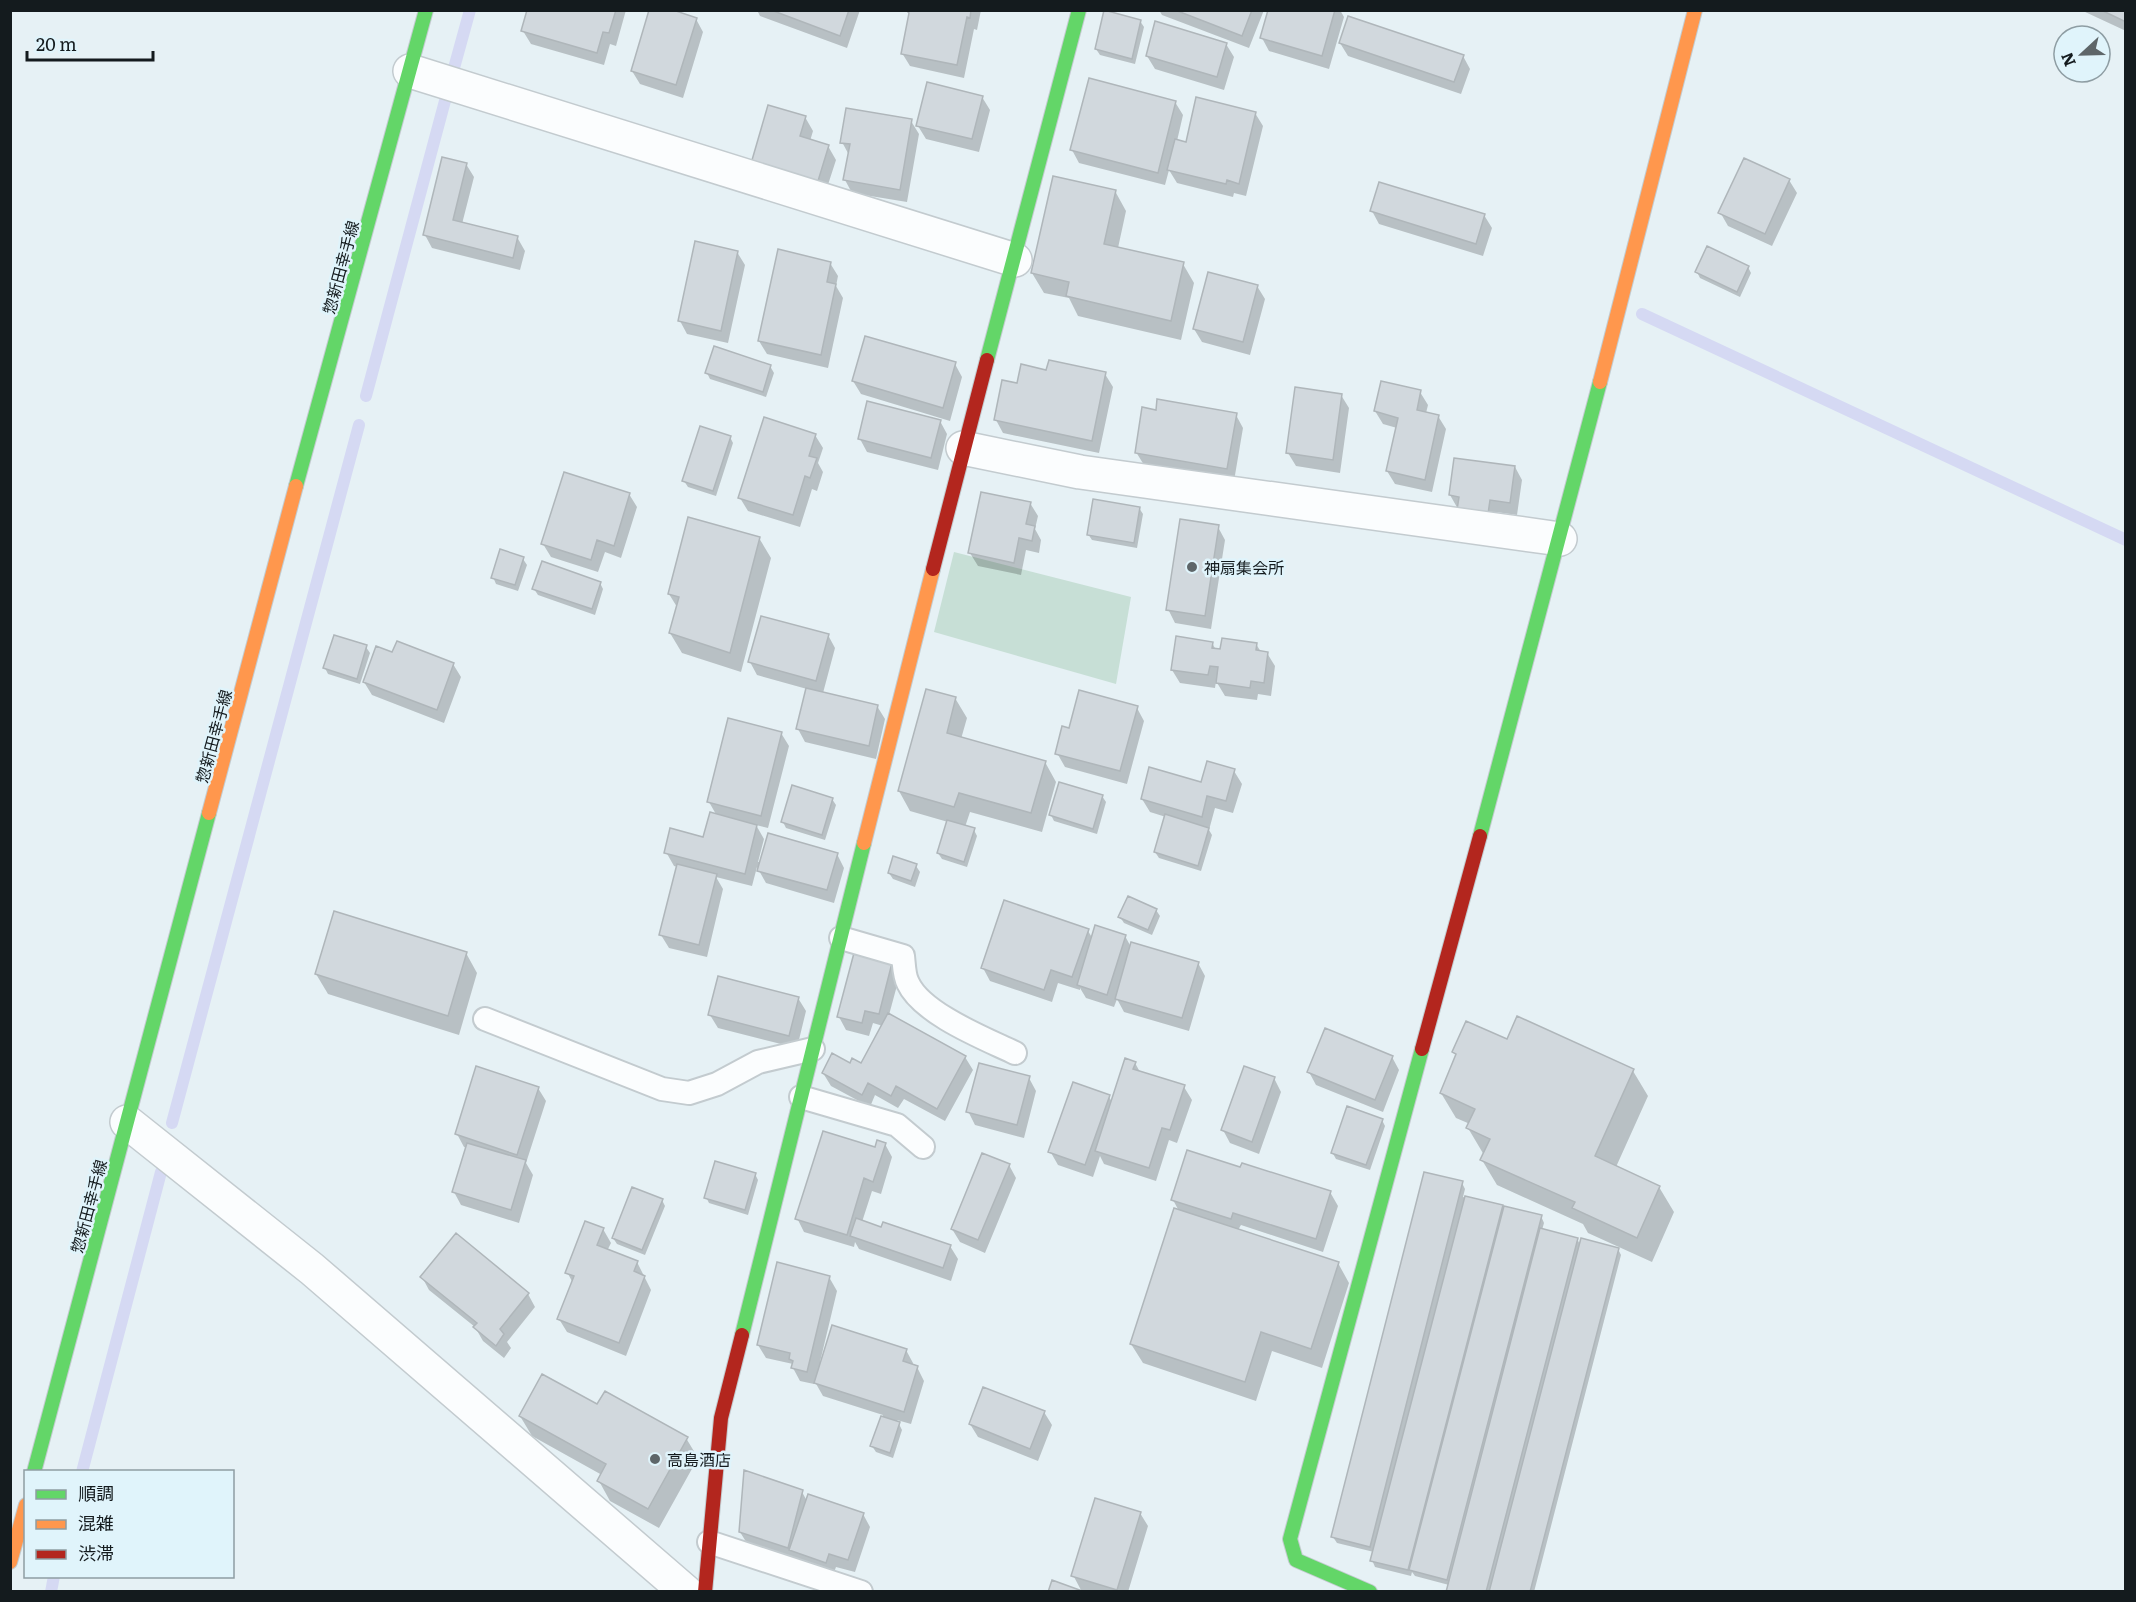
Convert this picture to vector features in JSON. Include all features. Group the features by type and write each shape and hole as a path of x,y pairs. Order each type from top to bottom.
{"street":[{"name":"惣新田幸手線","path":"35,1470 426,10"},
{"path":"705,1592 721,1418 963,448 1080,10"},
{"path":"1370,1592 1296,1560 1290,1539 1560,539 1695,10"},
{"path":"410,71 1015,260"},
{"path":"963,448 1080,472 1560,539"},
{"path":"127,1122 312,1269 686,1592"},
{"path":"10,1562 24,1512"}],"lane":[{"path":"841,938 903,956 908,984 925,1004 943,1018 1015,1053"},
{"path":"485,1019 662,1089 689,1093 717,1084 758,1062 813,1049"},
{"path":"801,1097 897,1125 923,1147"},
{"path":"709,1542 861,1592"}],"green space":[{"path":"954,552 1131,597 1116,684 934,632"}],"building":[{"path":"527,10 616,10 609,33 603,32 597,53 521,31"},
{"path":"649,10 673,10 697,18 676,85 631,71"},
{"path":"771,10 849,10 840,36"},
{"path":"906,10 971,10 970,18 967,17 957,65 901,54 909,13"},
{"path":"1104,10 1141,20 1132,59 1095,49"},
{"path":"1175,10 1252,10 1242,36"},
{"path":"1268,10 1335,10 1322,56 1260,38"},
{"path":"2101,10 2126,10 2126,22"},
{"path":"1348,16 1464,55 1454,82 1339,43"},
{"path":"1155,21 1227,43 1217,77 1146,56"},
{"path":"1089,78 1176,101 1158,173 1070,150"},
{"path":"927,82 983,96 972,139 916,126"},
{"path":"1196,97 1256,112 1239,184 1227,180 1226,184 1167,170 1175,139 1186,142"},
{"path":"768,105 806,116 800,136 829,145 818,181 750,167"},
{"path":"846,108 912,119 900,190 843,180 850,144 840,143"},
{"path":"442,157 467,163 453,220 518,236 513,258 423,235"},
{"path":"1744,158 1790,179 1765,234 1718,213"},
{"path":"1053,176 1116,190 1104,244 1184,262 1171,321 1066,296 1069,282 1031,273"},
{"path":"1379,182 1485,214 1476,244 1370,211"},
{"path":"695,241 738,251 721,331 678,321"},
{"path":"1707,246 1749,266 1737,292 1695,272"},
{"path":"778,249 831,262 827,282 836,284 821,355 758,341"},
{"path":"1208,272 1258,285 1243,342 1193,329"},
{"path":"865,336 956,362 943,408 852,381"},
{"path":"714,346 771,365 763,392 705,373"},
{"path":"1049,360 1106,372 1092,441 994,420 1002,380 1017,383 1021,364 1046,370"},
{"path":"1381,381 1421,390 1417,410 1439,415 1425,480 1386,471 1398,418 1374,411"},
{"path":"1295,387 1342,394 1333,460 1286,453"},
{"path":"1157,399 1237,413 1227,469 1135,453 1142,407 1156,410"},
{"path":"867,401 941,420 931,458 858,439"},
{"path":"764,417 816,434 809,456 817,458 810,478 805,476 793,515 738,498"},
{"path":"700,426 731,436 713,491 682,481"},
{"path":"1454,458 1515,466 1510,503 1490,500 1488,514 1457,510 1459,497 1449,495"},
{"path":"564,472 630,493 614,546 597,540 591,560 541,544"},
{"path":"981,492 1031,502 1026,524 1035,526 1032,541 1019,538 1014,563 968,553"},
{"path":"1093,499 1140,507 1134,543 1087,535"},
{"path":"688,517 760,537 730,653 669,633 679,597 668,594"},
{"name":"神扇集会所","path":"1180,519 1219,525 1205,616 1166,610"},
{"path":"500,549 524,557 515,585 491,578"},
{"path":"542,561 601,582 592,609 532,589"},
{"path":"761,616 829,634 816,681 748,662"},
{"path":"334,635 367,645 357,679 323,668"},
{"path":"1176,636 1213,642 1212,648 1220,649 1222,638 1257,643 1256,650 1268,652 1264,683 1251,681 1250,688 1216,683 1218,667 1210,666 1208,675 1171,670"},
{"path":"397,641 454,663 437,710 363,682 376,646 392,652"},
{"path":"806,688 878,705 869,746 796,729"},
{"path":"926,689 956,697 947,733 1046,761 1031,813 959,793 954,807 898,791"},
{"path":"1079,690 1138,706 1120,771 1055,754 1062,726 1069,728"},
{"path":"728,718 782,732 761,816 707,802"},
{"path":"1207,761 1235,769 1226,801 1207,796 1202,817 1141,799 1149,767 1201,782"},
{"path":"1059,782 1103,795 1093,829 1049,815"},
{"path":"792,785 833,798 822,835 781,822"},
{"path":"710,812 757,825 745,874 664,853 670,828 703,837"},
{"path":"1165,814 1209,828 1198,866 1154,852"},
{"path":"947,820 975,828 964,862 937,853"},
{"path":"768,833 838,853 827,890 757,871"},
{"path":"893,856 917,864 911,881 888,873"},
{"path":"677,864 717,874 699,945 659,935"},
{"path":"1128,896 1157,909 1148,930 1118,917"},
{"path":"1004,900 1089,929 1072,977 1051,970 1044,990 981,968"},
{"path":"334,911 467,952 448,1016 315,974"},
{"path":"1095,925 1126,935 1107,995 1077,985"},
{"path":"1131,942 1199,962 1182,1018 1115,999"},
{"path":"854,953 892,963 879,1014 865,1011 862,1023 837,1017"},
{"path":"718,976 799,997 789,1036 708,1015"},
{"path":"888,1013 966,1056 937,1109 896,1086 891,1096 868,1083 862,1095 822,1073 832,1053 850,1063 852,1058 861,1063"},
{"path":"1517,1016 1634,1069 1595,1156 1660,1186 1637,1238 1572,1208 1575,1202 1480,1160 1490,1139 1466,1128 1475,1109 1440,1093 1456,1054 1452,1052 1466,1021 1507,1039"},
{"path":"1325,1028 1393,1056 1375,1100 1307,1072"},
{"path":"1125,1058 1136,1062 1133,1069 1185,1085 1170,1130 1162,1128 1149,1168 1095,1151"},
{"path":"979,1063 1030,1076 1017,1125 966,1112"},
{"path":"476,1066 539,1087 517,1155 455,1134"},
{"path":"1244,1066 1275,1077 1252,1142 1221,1130"},
{"path":"1073,1082 1110,1095 1085,1165 1048,1152"},
{"path":"1347,1106 1383,1119 1366,1165 1331,1153"},
{"path":"823,1131 875,1147 877,1140 886,1143 873,1182 864,1178 847,1235 795,1219"},
{"path":"467,1143 526,1160 511,1210 452,1192"},
{"path":"1187,1150 1240,1167 1242,1163 1331,1191 1316,1239 1233,1213 1231,1219 1171,1200"},
{"path":"982,1153 1010,1164 978,1240 951,1229"},
{"path":"715,1161 756,1173 745,1210 704,1198"},
{"path":"1424,1172 1463,1181 1370,1547 1331,1537"},
{"path":"632,1187 663,1199 642,1250 612,1238"},
{"path":"1465,1196 1503,1205 1408,1570 1370,1561"},
{"path":"1504,1206 1542,1215 1447,1580 1409,1570"},
{"path":"1174,1208 1339,1262 1311,1349 1261,1332 1245,1382 1130,1344"},
{"path":"856,1218 881,1227 883,1222 951,1245 943,1268 850,1236"},
{"path":"585,1221 604,1228 597,1245 638,1261 634,1271 645,1276 619,1343 557,1319 574,1276 565,1273"},
{"path":"1540,1228 1578,1238 1486,1592 1446,1592"},
{"path":"456,1233 529,1293 500,1329 504,1334 496,1346 473,1327 477,1323 420,1277"},
{"path":"1581,1238 1619,1248 1530,1592 1489,1592"},
{"path":"777,1262 830,1276 807,1372 791,1368 793,1361 789,1359 790,1353 757,1345"},
{"path":"832,1325 907,1349 903,1361 918,1366 904,1412 814,1383"},
{"path":"542,1374 597,1404 605,1391 688,1437 648,1509 597,1481 606,1464 519,1416"},
{"path":"983,1387 1045,1411 1030,1449 969,1424"},
{"path":"881,1416 900,1422 890,1453 870,1446"},
{"path":"744,1470 803,1490 788,1548 739,1532"},
{"path":"808,1494 864,1513 848,1560 829,1554 826,1563 789,1550"},
{"path":"1095,1498 1141,1512 1117,1590 1071,1576"},
{"path":"1052,1580 1085,1592 1048,1592"}],"waterway":[{"path":"454,68 470,10"},
{"path":"366,396 446,97"},
{"path":"1642,314 2126,540"},
{"path":"172,1123 359,425"},
{"path":"83,1470 161,1172"},
{"path":"51,1592 54,1578"}],"traffic: fast":[{"path":"296,486 426,10"},
{"path":"987,360 1079,10"},
{"path":"1480,836 1600,382"},
{"path":"35,1470 209,813"},
{"path":"742,1335 864,843"},
{"path":"1370,1592 1296,1560 1290,1539 1422,1049"}],"traffic: slow":[{"path":"1600,382 1695,10"},
{"path":"209,813 296,486"},
{"path":"864,843 933,569"},
{"path":"10,1562 24,1512"}],"traffic: jam":[{"path":"933,569 987,360"},
{"path":"1422,1049 1480,836"},
{"path":"705,1592 721,1418 742,1335"}],"place":[{"name":"神扇集会所","path":"1192,567"},
{"name":"高島酒店","path":"655,1459"}]}
